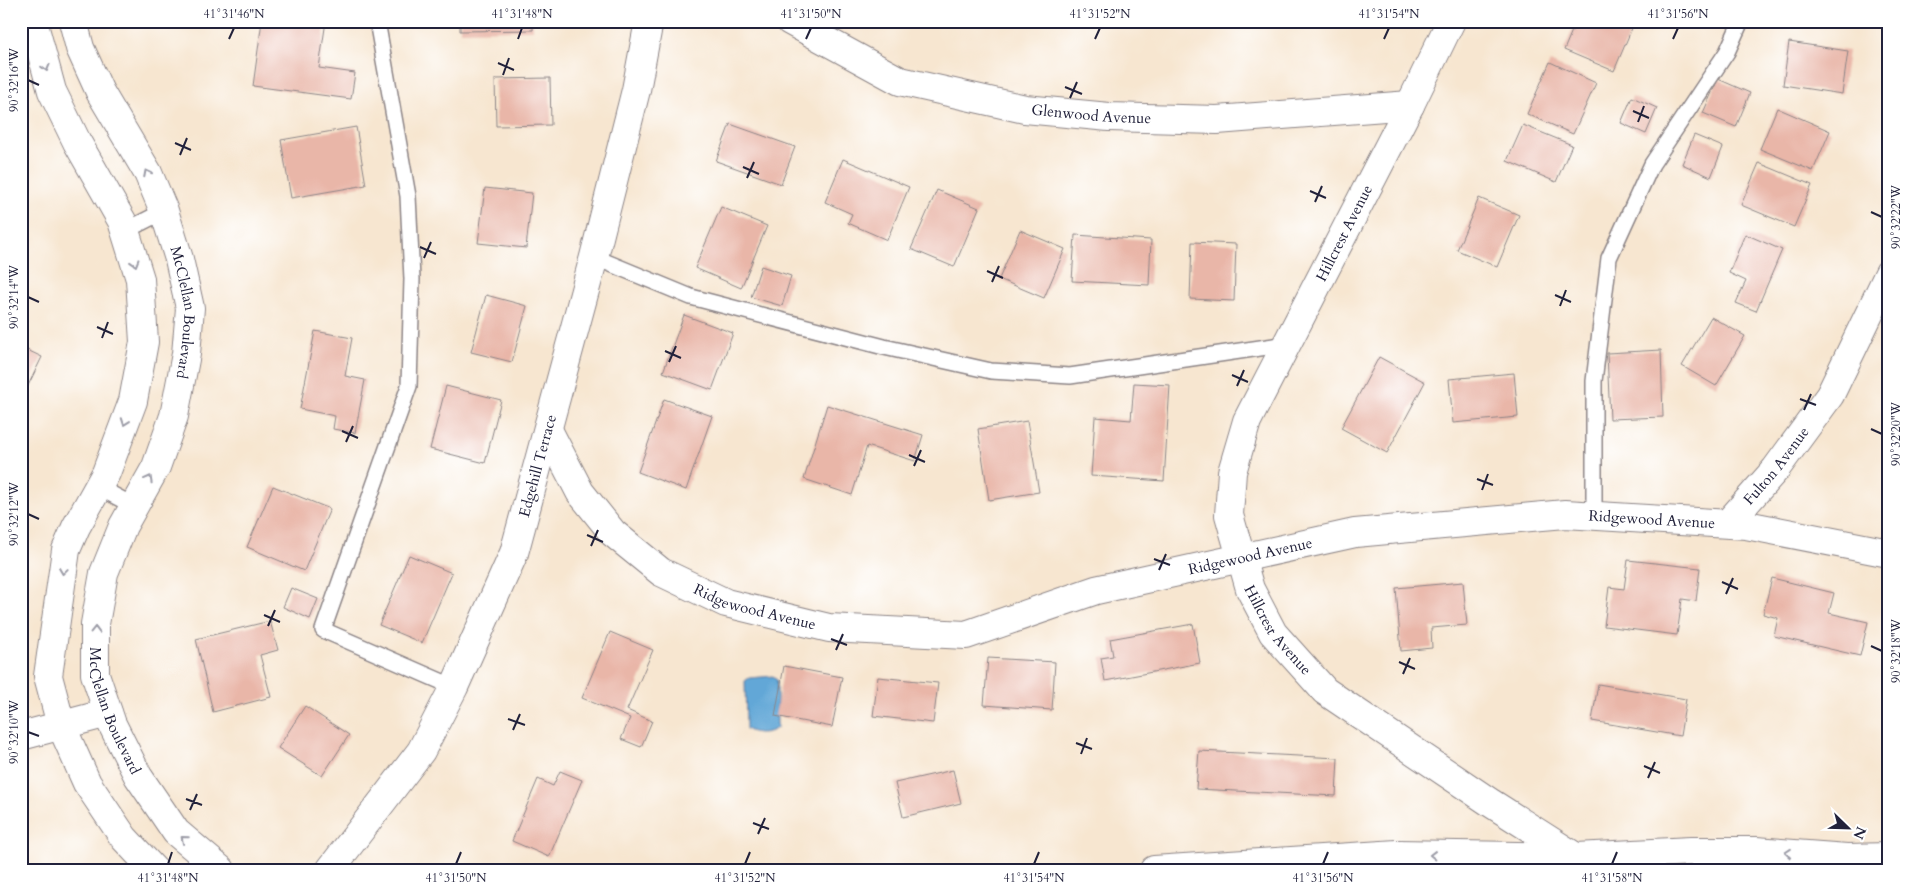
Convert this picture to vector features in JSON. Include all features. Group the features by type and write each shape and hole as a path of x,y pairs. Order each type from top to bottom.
{"street":[{"path":"33,21 52,91 77,142 122,221 140,279 144,342 132,401 106,473 76,527 66,550 48,676 61,725 87,783 124,838 154,870"},
{"name":"McClellan Boulevard","path":"73,21 80,48 100,92 148,173 164,211 179,259 190,308 186,354 174,416 156,467 123,526 104,573 95,624 95,674 108,713 138,776 176,832 221,870"},
{"name":"Edgehill Terrace","path":"330,870 421,751 454,687 514,553 594,257 636,90 649,21"},
{"name":"Glenwood Avenue","path":"790,21 900,82 1025,109 1109,117 1217,120 1410,105"},
{"name":"Hillcrest Avenue","path":"1451,21 1410,105 1247,421 1232,472 1229,516 1250,589 1273,633 1325,691 1491,803 1587,863"},
{"name":"Fulton Avenue","path":"1728,523 1775,470 1830,395 1889,273"},
{"name":"Ridgewood Avenue","path":"548,430 580,492 613,533 661,572 726,604 829,628 966,635 1096,590 1355,532 1565,514 1746,524 1889,553"},
{"path":"21,736 108,713"},
{"path":"1154,870 1397,854 1587,863 1691,851 1756,851 1846,858 1889,857"}],"lane":[{"path":"377,21 408,196 412,279 409,386 323,630 454,687"},
{"path":"1594,515 1594,380 1609,258 1652,164 1727,52 1741,21"},
{"path":"125,231 164,211"},
{"path":"594,257 691,297 884,348 991,371 1070,376 1286,344"},
{"path":"98,487 134,506"}],"water":[{"path":"773,676 777,680 777,728 770,732 762,733 750,731 746,729 745,681 749,678"}],"building":[{"path":"262,21 326,21 319,68 355,73 351,99 253,86"},
{"path":"460,21 533,21 533,30 460,31"},
{"path":"1576,21 1635,21 1614,71 1564,50"},
{"path":"1789,42 1848,51 1842,94 1783,85"},
{"path":"1550,62 1596,83 1573,134 1527,114"},
{"path":"550,78 551,125 496,126 495,79"},
{"path":"1718,79 1750,93 1736,127 1703,113"},
{"path":"1632,97 1657,108 1646,134 1621,123"},
{"path":"1777,108 1830,131 1813,171 1760,149"},
{"path":"730,124 795,147 781,184 716,161"},
{"path":"1523,125 1572,145 1556,182 1507,161"},
{"path":"356,127 366,185 291,198 281,140"},
{"path":"1694,135 1723,147 1711,177 1682,164"},
{"path":"843,159 909,187 887,240 848,223 852,214 825,202"},
{"path":"1759,163 1812,185 1794,227 1741,205"},
{"path":"485,188 532,193 526,248 478,243"},
{"path":"937,190 979,208 954,267 911,249"},
{"path":"1479,198 1519,215 1497,267 1457,250"},
{"path":"721,207 767,226 741,288 695,268"},
{"path":"1020,230 1065,249 1044,298 999,279"},
{"path":"1745,234 1782,250 1756,311 1736,303 1746,281 1729,273"},
{"path":"1075,235 1151,240 1149,285 1072,281"},
{"path":"1192,242 1236,244 1234,301 1190,299"},
{"path":"761,266 791,276 782,306 751,297"},
{"path":"486,295 527,306 512,362 471,352"},
{"path":"684,315 733,333 712,390 663,372"},
{"path":"1711,317 1745,336 1716,386 1682,366"},
{"path":"315,331 352,338 345,376 365,380 355,433 333,429 335,416 300,409"},
{"path":"21,347 42,357 21,400"},
{"path":"1661,350 1663,417 1610,419 1607,353"},
{"path":"1379,357 1425,382 1387,453 1341,428"},
{"path":"1514,373 1518,417 1453,423 1449,379"},
{"path":"1134,383 1170,385 1164,481 1091,476 1095,417 1131,420"},
{"path":"446,386 501,400 485,463 430,449"},
{"path":"664,399 712,416 686,490 638,472"},
{"path":"827,405 923,435 915,461 867,446 852,495 804,479"},
{"path":"1027,421 1039,492 989,500 978,429"},
{"path":"273,486 330,509 304,571 247,547"},
{"path":"409,555 452,573 422,643 379,625"},
{"path":"1628,560 1700,568 1696,601 1682,599 1677,635 1604,626 1609,587 1624,589"},
{"path":"1772,578 1834,593 1829,613 1868,622 1860,656 1774,636 1778,618 1763,614"},
{"path":"1463,582 1467,625 1431,628 1432,648 1401,651 1396,588"},
{"path":"291,588 318,599 310,619 283,607"},
{"path":"270,621 278,650 260,655 271,697 213,712 196,639"},
{"path":"1193,624 1200,663 1105,681 1101,658 1113,656 1110,639"},
{"path":"610,632 653,650 627,710 652,721 641,747 621,739 630,718 582,698"},
{"path":"988,658 1055,662 1052,710 984,705"},
{"path":"784,666 842,677 832,727 775,716"},
{"path":"878,677 938,683 933,723 873,716"},
{"path":"1598,684 1686,699 1680,736 1592,721"},
{"path":"305,706 349,735 322,776 278,748"},
{"path":"1199,751 1338,758 1336,796 1196,789"},
{"path":"953,770 961,803 903,817 895,783"},
{"path":"560,771 582,780 549,857 512,841 538,779 553,786"}]}
